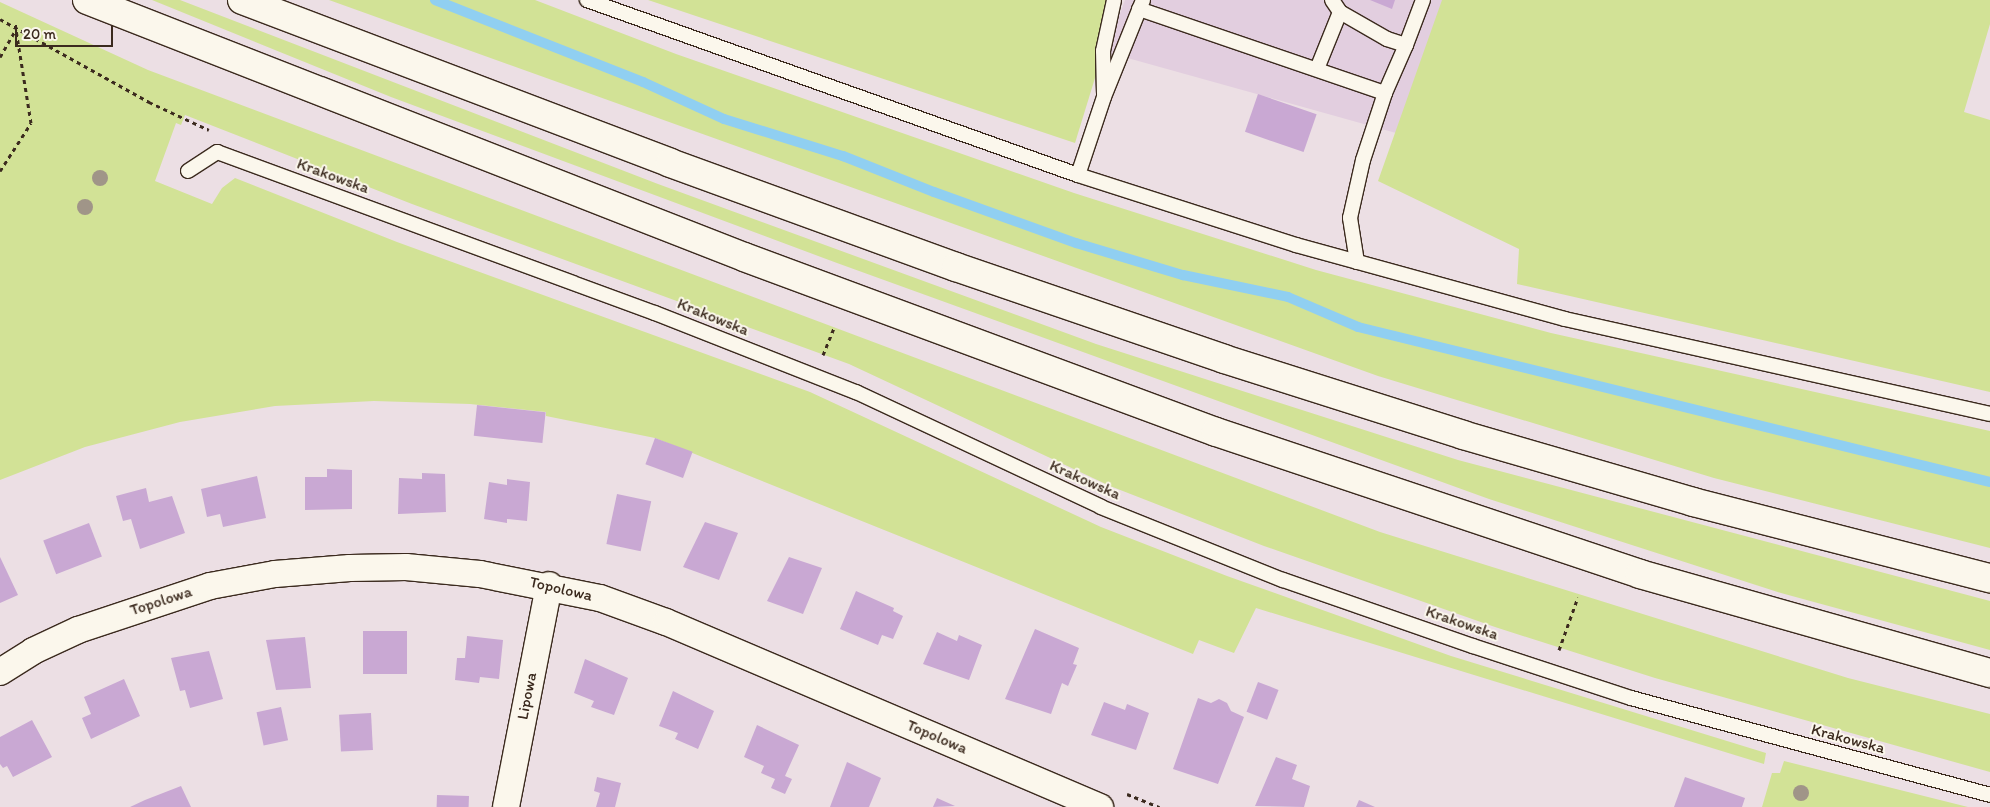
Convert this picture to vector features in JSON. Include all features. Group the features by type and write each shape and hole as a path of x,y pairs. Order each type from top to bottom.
{"highway":[{"path":"87,0 762,264 1216,432 1640,574 1990,673"},
{"path":"242,0 670,163 947,264 1224,359 1463,435 1692,502 1990,578"}],"street":[{"name":"Topolowa","path":"0,672 33,651 78,630 145,605 210,586 275,574 406,567 480,574 549,585 600,598 666,622 1100,807"},
{"name":"Lipowa","path":"506,807 549,585"}],"lane":[{"path":"586,0 1078,176 1357,262 1565,319 1990,414"},
{"path":"1104,97 1103,51 1114,0"},
{"path":"1357,262 1350,218 1364,160 1385,92 1423,0"},
{"path":"1078,176 1104,97 1141,5 1385,92"},
{"path":"1317,69 1336,6 1387,39 1406,45"},
{"name":"Krakowska","path":"188,171 217,152 646,309 856,392 1101,507 1284,580 1428,630 1631,698 1990,795"}],"path":[{"path":"0,57 16,28 31,111 30,123 0,171"},
{"path":"821,360 834,328"},
{"path":"1558,653 1578,597"},
{"path":"1124,792 1159,807"}],"shaded area":[{"path":"1125,0 1449,0 1396,133 1106,52"}],"green space":[{"path":"152,0 180,0 658,184 1096,344 1458,460 1990,601 1990,650 1781,593 1489,499 837,263 391,97"},
{"path":"329,0 535,0 676,54 1074,193 1316,270 1551,333 1990,431 1990,548 1714,478 1378,376"},
{"path":"648,0 1119,0 1075,143"},
{"path":"1442,0 1990,0 1990,24 1964,112 1990,120 1990,392 1517,284 1519,249 1378,181"},
{"path":"0,2 148,70 1380,532 1848,678 1990,714 1990,772 1655,678 1495,627 1264,546 1110,486 849,364 412,204 185,115 181,125 176,123 155,181 212,204 222,188 235,178 397,242 810,392 1101,527 1227,576 1451,656 1766,753 1764,764 1256,608 1234,653 1199,640 1193,654 655,438 546,416 546,412 470,404 374,401 275,406 180,422 85,447 0,480"},
{"path":"1784,761 1968,807 1762,807 1772,773 1780,773"}],"building":[{"path":"1370,0 1395,0 1392,9"},
{"path":"1258,94 1317,114 1304,152 1245,132"},
{"path":"477,405 546,412 542,443 474,436"},
{"path":"655,438 693,452 683,478 645,464"},
{"path":"327,469 352,470 352,509 305,510 305,477 327,477"},
{"path":"422,473 445,474 446,512 398,514 399,478 422,479"},
{"path":"257,476 266,518 223,527 220,514 207,517 201,489"},
{"path":"507,479 530,482 527,521 507,519 507,523 484,519 489,482 507,485"},
{"path":"146,488 149,502 172,496 185,533 140,549 131,519 123,521 116,496"},
{"path":"617,494 651,501 641,551 606,544"},
{"path":"705,522 738,533 719,580 683,567"},
{"path":"89,523 102,557 56,574 43,541"},
{"path":"0,557 18,595 0,603"},
{"path":"789,557 822,568 803,614 767,601"},
{"path":"856,591 894,608 893,611 903,616 893,639 882,635 878,645 840,629"},
{"path":"1035,629 1079,648 1073,664 1077,665 1068,686 1062,683 1051,714 1005,699"},
{"path":"363,631 407,631 407,674 363,674"},
{"path":"937,632 957,641 959,635 982,645 969,680 923,664"},
{"path":"467,636 503,640 499,679 480,677 479,683 455,680 457,658 465,658"},
{"path":"305,637 311,688 276,690 266,640"},
{"path":"209,651 223,699 190,708 185,690 180,691 171,658"},
{"path":"585,659 628,678 614,715 591,707 594,701 574,693"},
{"path":"124,679 140,716 91,739 82,718 91,714 84,697"},
{"path":"1258,682 1279,690 1267,720 1247,712"},
{"path":"673,691 714,711 698,749 675,739 678,733 659,726"},
{"path":"1198,698 1211,703 1219,699 1227,703 1231,711 1244,717 1218,784 1173,769"},
{"path":"1104,702 1125,710 1127,704 1149,713 1136,750 1091,735"},
{"path":"281,707 288,740 264,745 257,712"},
{"path":"371,713 373,750 341,752 339,715"},
{"path":"32,720 52,757 13,777 7,766 3,768 0,764 0,737"},
{"path":"757,725 799,745 785,776 792,779 785,794 771,788 775,779 761,773 764,766 744,757"},
{"path":"1276,757 1297,765 1292,779 1310,786 1304,807 1255,806"},
{"path":"847,762 881,778 869,807 830,807"},
{"path":"597,777 621,783 615,807 596,807 600,793 594,791"},
{"path":"1685,777 1745,798 1742,807 1674,807"},
{"path":"181,786 191,807 130,807 145,800"},
{"path":"437,795 469,796 469,807 437,807"},
{"path":"937,798 955,806 933,807"},
{"path":"1359,800 1375,807 1356,807"}],"waterway":[{"path":"435,0 643,82 724,119 843,156 934,192 1076,243 1183,275 1288,297 1358,327 1990,482"}]}
